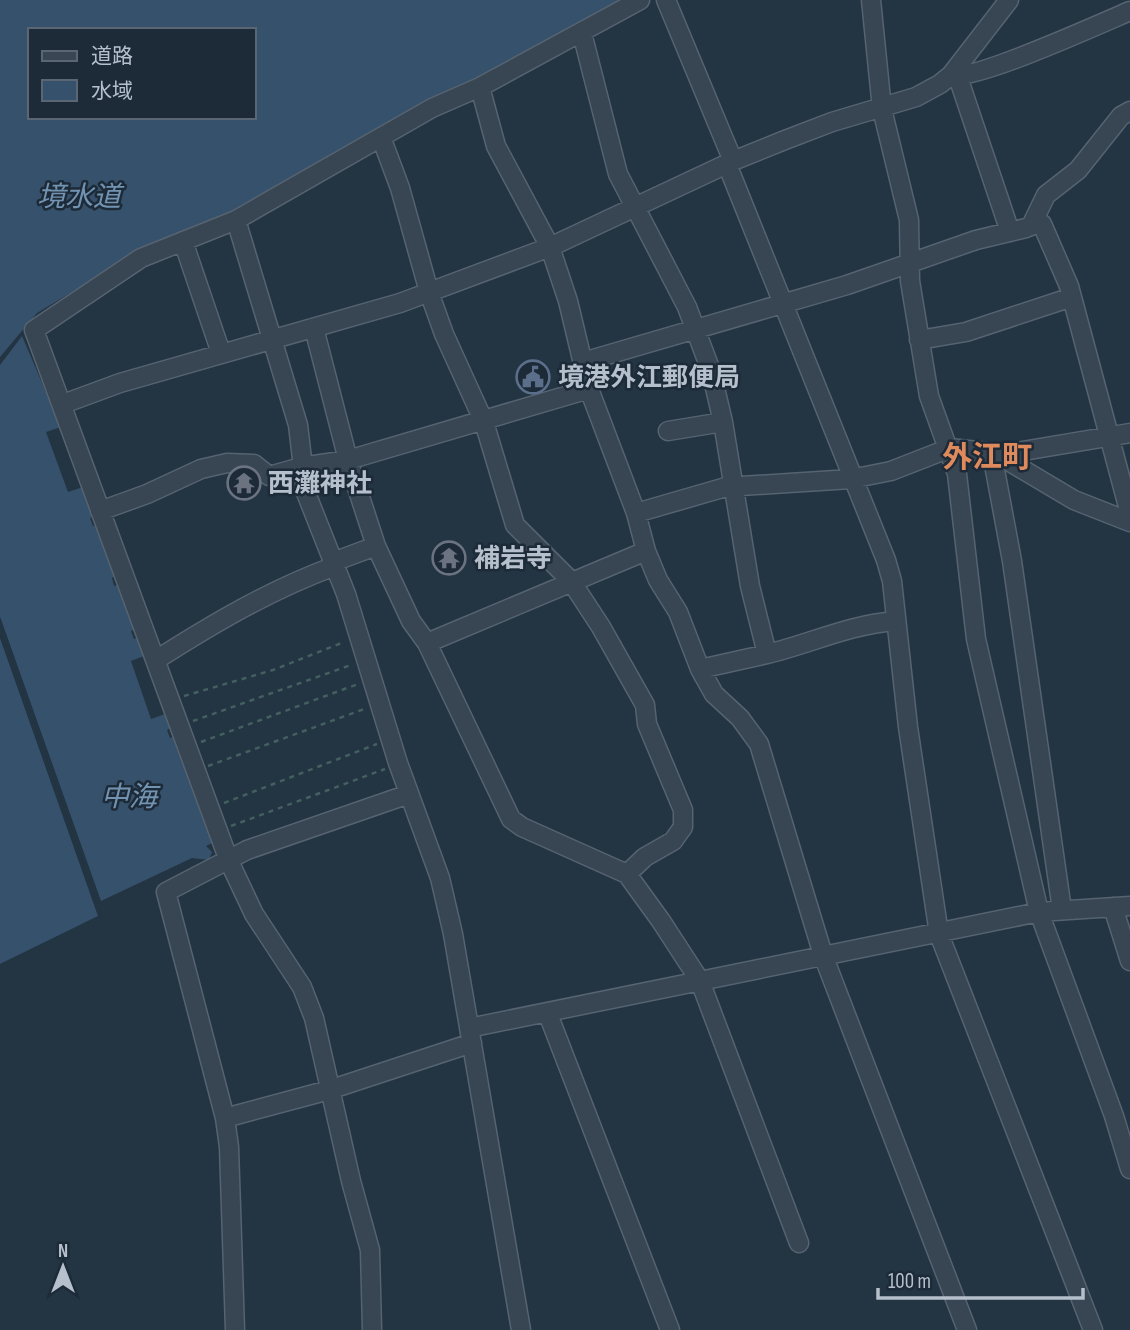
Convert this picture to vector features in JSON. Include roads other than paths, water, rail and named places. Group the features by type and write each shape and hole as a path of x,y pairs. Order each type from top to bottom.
{"street":[{"path":"372,1330 370,1250 329,1090 314,1018 306,998 254,914 229,860 34,330 141,258 236,220 432,108 480,87 640,0"},
{"path":"666,0 730,162 781,305 886,560 892,581 939,934 1093,1330"},
{"path":"871,0 882,108 909,220 909,264 929,396 950,448 957,474 976,639 1039,912 1114,1116 1130,1169"},
{"path":"954,76 1009,0"},
{"path":"62,404 221,353 274,340 429,292 550,247 730,162 832,121 915,97 954,76 1130,12"},
{"path":"582,33 618,174 633,209 687,307 711,371 723,422 750,586 767,654"},
{"path":"954,76 1010,232"},
{"path":"480,87 496,146 550,247 589,388 658,580 678,612 700,669 714,694 740,718 759,744 823,955 967,1330"},
{"path":"583,362 781,305 976,240 1026,228 1034,220 1046,195 1078,170 1121,116 1130,111"},
{"path":"381,137 400,188 429,292 444,334 484,422 515,525 570,581 601,627 645,705 647,724 683,810 683,827 673,841 645,857 627,874"},
{"path":"236,220 298,425 306,493 334,564 398,763 440,878 471,1035 521,1330"},
{"path":"1034,220 1042,224 1072,297 1130,514"},
{"path":"183,241 221,353"},
{"path":"919,340 966,332 1072,297"},
{"path":"314,328 348,460 376,546 411,621 428,643 510,819 522,827 627,874 700,981 799,1243"},
{"path":"100,511 148,494 201,470 227,463 254,464 269,476 301,467 348,460 484,422 589,388"},
{"path":"668,431 723,422"},
{"path":"636,513 733,486 851,479 891,471 950,448 999,454 1130,433"},
{"path":"999,454 1074,500 1130,522"},
{"path":"999,454 1062,910"},
{"path":"156,660 218,620 269,592 376,546"},
{"path":"428,643 646,551"},
{"path":"700,669 805,645 844,629 896,621"},
{"path":"235,1330 229,1147 225,1118 166,892 247,850 409,794"},
{"path":"225,1118 329,1090 471,1035 548,1014 1039,912 1122,907 1130,961"},
{"path":"548,1014 670,1330"}],"water":[{"name":"境水道","path":"0,0 623,0 506,64 430,100 232,213 142,250 37,313 0,357"},
{"name":"中海","path":"22,336 61,427 46,432 68,492 83,487 93,517 90,518 93,526 96,525 115,576 112,578 114,586 118,585 135,629 131,631 144,656 131,661 151,719 165,714 170,728 167,730 170,738 173,737 212,843 206,846 212,852 209,860 192,858 101,901 0,617 0,365"},
{"name":"中海","path":"0,638 98,916 0,964"}],"place":[{"name":"境港外江郵便局","path":"533,377"},
{"name":"西灘神社","path":"244,483"},
{"name":"補岩寺","path":"449,558"}],"district":[{"name":"外江町","path":"987,457"}]}
